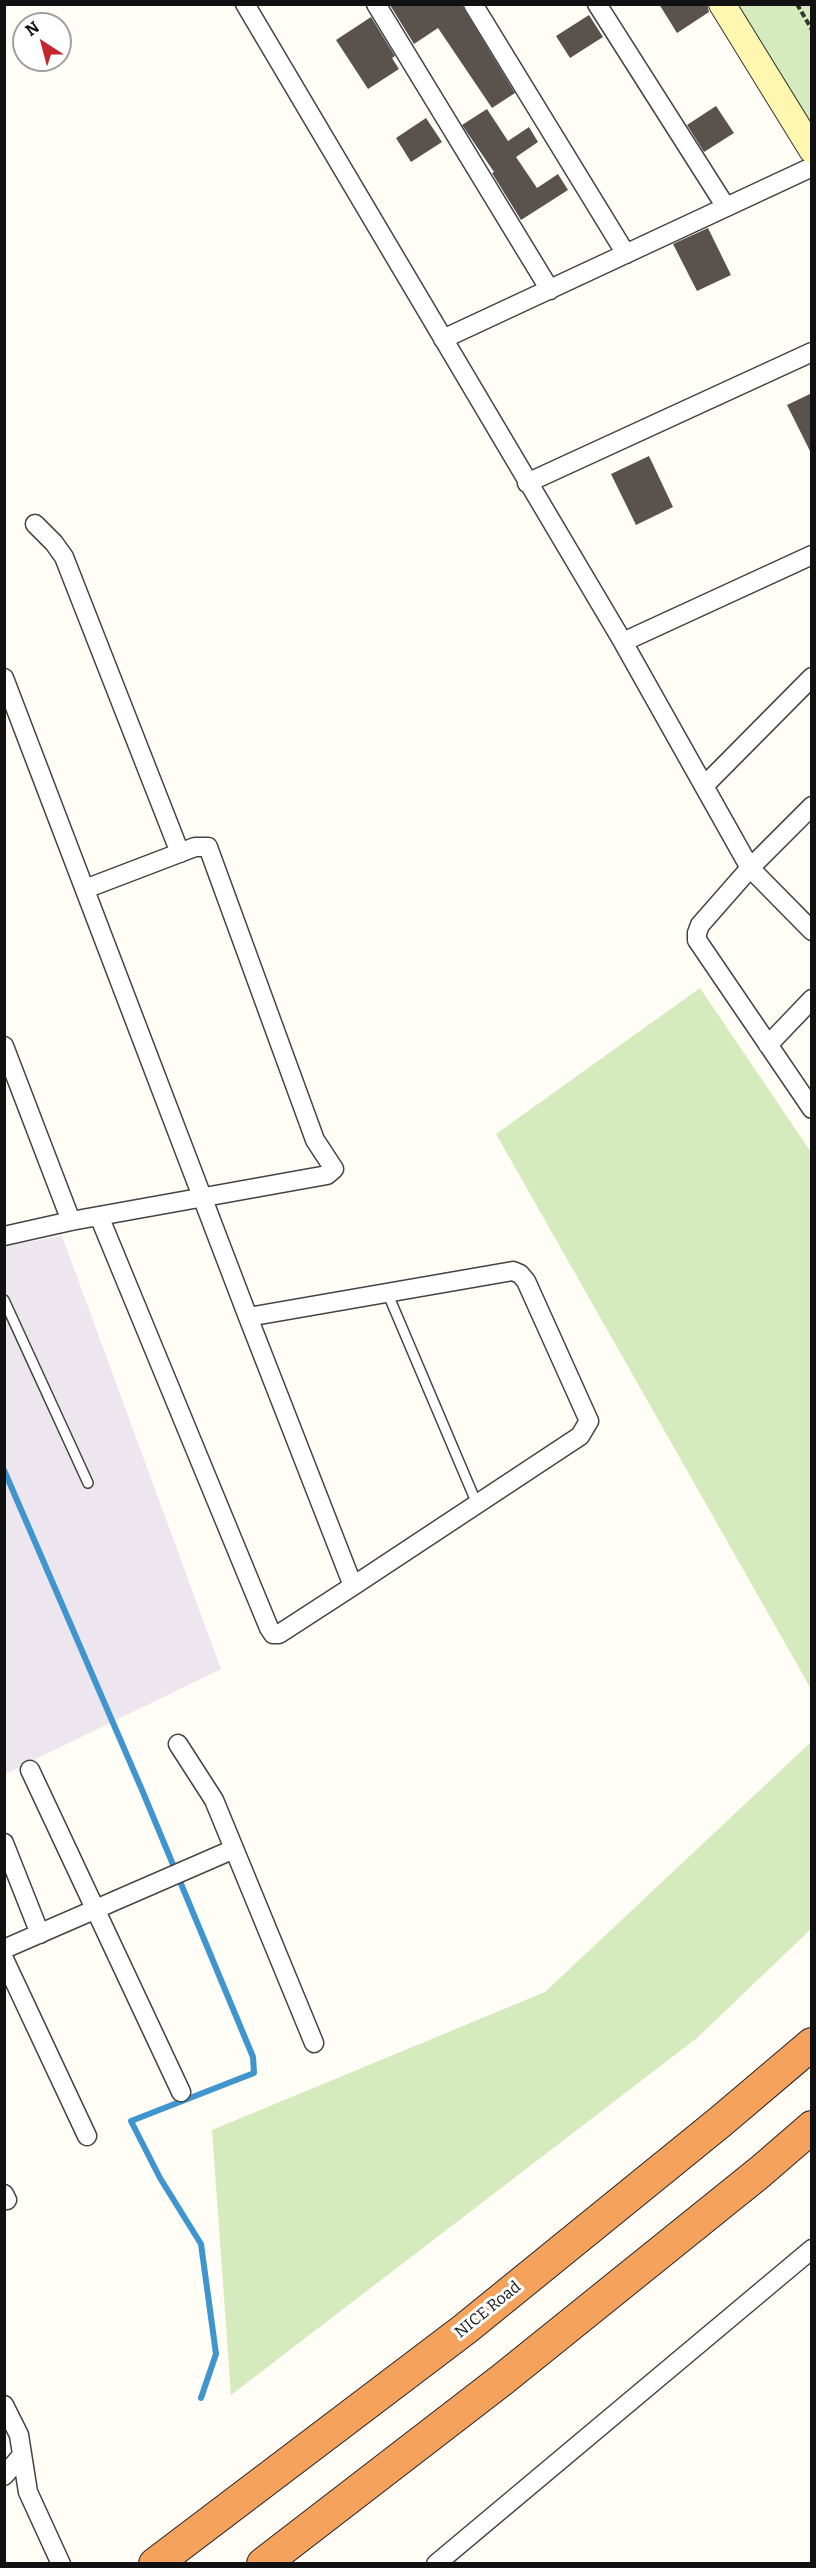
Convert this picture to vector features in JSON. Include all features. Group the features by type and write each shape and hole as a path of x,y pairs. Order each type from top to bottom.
{"highway":[{"name":"NICE Road","path":"155,2564 465,2329 720,2122 812,2044"},
{"path":"263,2564 503,2379 760,2172 812,2127"}],"street":[{"path":"245,4 623,642 750,868 812,931"},
{"path":"376,4 550,290"},
{"path":"473,4 626,254"},
{"path":"597,4 726,207"},
{"path":"722,4 812,150"},
{"path":"443,339 812,167"},
{"path":"527,483 812,352"},
{"path":"35,524 64,557 180,853"},
{"path":"623,642 812,555"},
{"path":"704,786 812,677"},
{"path":"4,678 353,1586"},
{"path":"812,806 750,868 700,925 697,933 697,940 812,1109"},
{"path":"4,1236 71,1221 327,1175 334,1169 315,1140 208,847 195,847 85,888"},
{"path":"768,1045 812,999"},
{"path":"4,1046 71,1221"},
{"path":"99,1216 273,1634 279,1634 580,1436 588,1421 526,1281 520,1274 513,1271 248,1317"},
{"path":"178,1744 214,1800 314,2043"},
{"path":"30,1770 181,2092"},
{"path":"4,1843 40,1934"},
{"path":"4,1949 234,1849"},
{"path":"4,1959 87,2136"},
{"path":"436,2564 812,2249"},
{"path":"4,2405 19,2435 28,2492 61,2564"},
{"path":"4,2476 22,2455"}],"lane":[{"path":"387,1292 477,1504"},
{"path":"4,1300 88,1483"}],"path":[{"path":"797,4 812,30"}],"shaded area":[{"path":"62,1236 221,1669 5,1774 5,1246"}],"green space":[{"path":"733,5 811,5 811,137"},
{"path":"700,988 811,1152 811,1689 496,1134"},
{"path":"811,1742 811,1929 697,2038 231,2395 212,2130 545,1992"}],"building":[{"path":"461,4 515,93 492,108 438,28 414,44 390,5"},
{"path":"659,4 707,4 709,12 677,33"},
{"path":"589,15 603,37 570,58 556,36"},
{"path":"371,17 395,56 392,58 399,69 368,89 336,40"},
{"path":"716,106 734,133 704,152 687,125"},
{"path":"487,109 508,141 529,127 538,142 516,157 537,188 558,174 568,190 521,220 492,173 494,172 462,125"},
{"path":"426,118 442,142 411,162 396,138"},
{"path":"708,228 731,275 697,291 673,244"},
{"path":"812,393 812,455 787,405"},
{"path":"649,456 673,507 636,525 611,474"}],"waterway":[{"path":"4,1470 142,1790 253,2057 254,2073 131,2121 160,2178 201,2244 216,2354 201,2398"}]}
